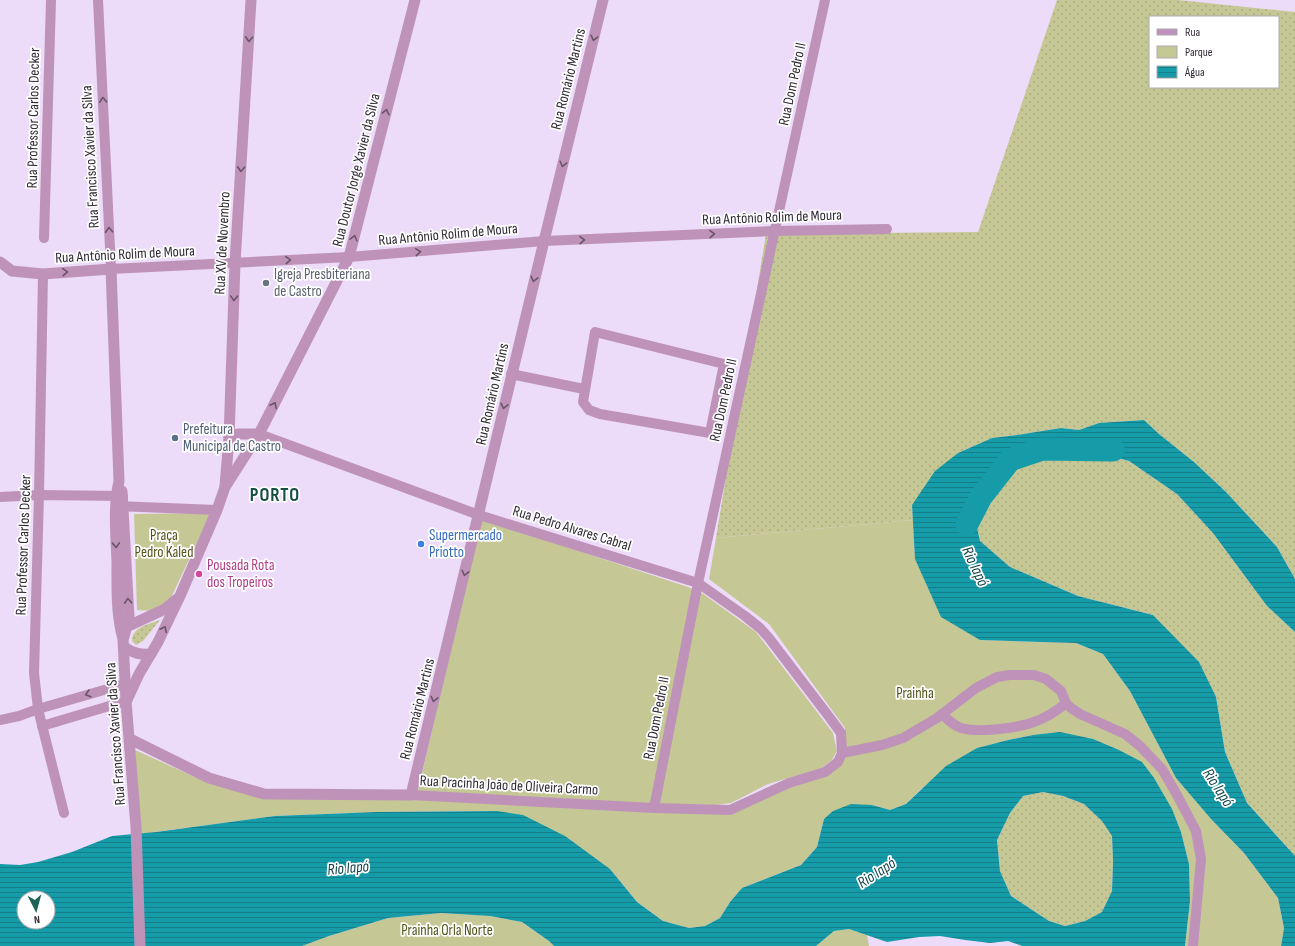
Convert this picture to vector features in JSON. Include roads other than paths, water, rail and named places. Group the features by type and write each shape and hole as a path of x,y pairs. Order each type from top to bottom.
{"street":[{"name":"Rua Professor Carlos Decker","path":"44,238 51,0"},
{"name":"Rua Francisco Xavier da Silva","path":"98,0 120,501 118,611 124,636 126,701 136,827 140,946"},
{"name":"Rua XV de Novembro","path":"225,487 229,438 235,263 251,0"},
{"name":"Rua Doutor Jorge Xavier da Silva","path":"225,487 259,434 349,257 415,0"},
{"name":"Rua Romário Martins","path":"411,795 603,0"},
{"name":"Rua Dom Pedro II","path":"654,808 698,583 825,0"},
{"name":"Rua Antônio Rolim de Moura","path":"0,262 12,271 43,274 111,269 349,257 544,241 775,231 886,229"},
{"name":"Rua Professor Carlos Decker","path":"43,274 34,673 38,709 64,813"},
{"path":"595,332 724,364 710,433 600,414 589,410 583,402 584,389 595,332"},
{"path":"512,374 584,389"},
{"path":"229,438 238,434 259,434"},
{"name":"Rua Pedro Alvares Cabral","path":"259,434 479,515 698,583 760,628 830,718 840,734 842,753"},
{"path":"227,456 236,459 244,458"},
{"path":"42,726 126,701 139,674 158,642 180,596 217,510 225,487"},
{"path":"0,497 39,495 217,510"},
{"path":"150,654 142,655 133,653 124,636 165,609 180,596"},
{"path":"842,753 877,746 903,738 922,728 966,695 997,677 1010,675 1034,675 1046,679 1061,691 1066,703 1080,714 1125,734 1140,746 1162,769 1196,831 1201,859 1193,946"},
{"path":"0,720 125,684"},
{"path":"942,714 950,723 962,728 984,730 999,729 1032,723 1061,708 1066,703"},
{"name":"Rua Pracinha João de Oliveira Carmo","path":"130,739 209,778 264,794 411,795 654,808 730,810 789,783 825,772 838,762 842,753"}],"water":[{"path":"1144,420 1194,462 1226,492 1277,547 1295,579 1295,632 1267,606 1213,533 1177,494 1129,461 1087,450 1042,449 1010,460 981,497 975,519 980,541 1010,567 1078,596 1153,615 1199,662 1216,697 1225,752 1247,803 1295,856 1295,946 1281,946 1284,928 1278,898 1244,853 1211,819 1176,778 1130,691 1103,654 1076,643 980,640 941,617 915,559 912,505 935,471 958,453 992,438 1061,428 1079,430 1099,423"},
{"path":"1060,732 1093,739 1142,762 1154,778 1172,809 1181,832 1189,864 1190,901 1185,946 1022,946 1008,941 990,943 940,936 919,937 887,942 849,929 834,931 816,946 554,946 522,922 490,916 441,913 388,918 302,946 0,946 0,864 20,865 38,862 72,852 112,836 156,832 275,816 376,812 497,811 523,815 565,836 610,869 637,902 663,921 689,928 705,926 720,918 730,902 742,888 801,865 817,847 824,819 833,811 851,804 872,805 890,810 906,804 946,766 977,748 1008,740","holes":["1043,792 1063,796 1084,804 1102,821 1112,836 1113,861 1112,891 1102,912 1085,921 1065,926 1049,921 1011,896 1000,871 997,840 1010,813 1023,796"]}],"waterway":[{"name":"Rio Iapó","path":"967,524 981,497 1010,460 1042,449 1113,450"}],"place":[{"name":"Igreja Presbiteriana de Castro","path":"266,283"},
{"name":"Prefeitura Municipal de Castro","path":"175,438"},
{"name":"Supermercado Priotto","path":"421,544"},
{"name":"Pousada Rota dos Tropeiros","path":"199,574"}],"district":[{"name":"PORTO","path":"275,494"}],"park label":[{"name":"Praça Pedro Kaled","path":"164,544"},
{"name":"Prainha","path":"915,693"},
{"name":"Prainha Orla Norte","path":"447,930"}]}
